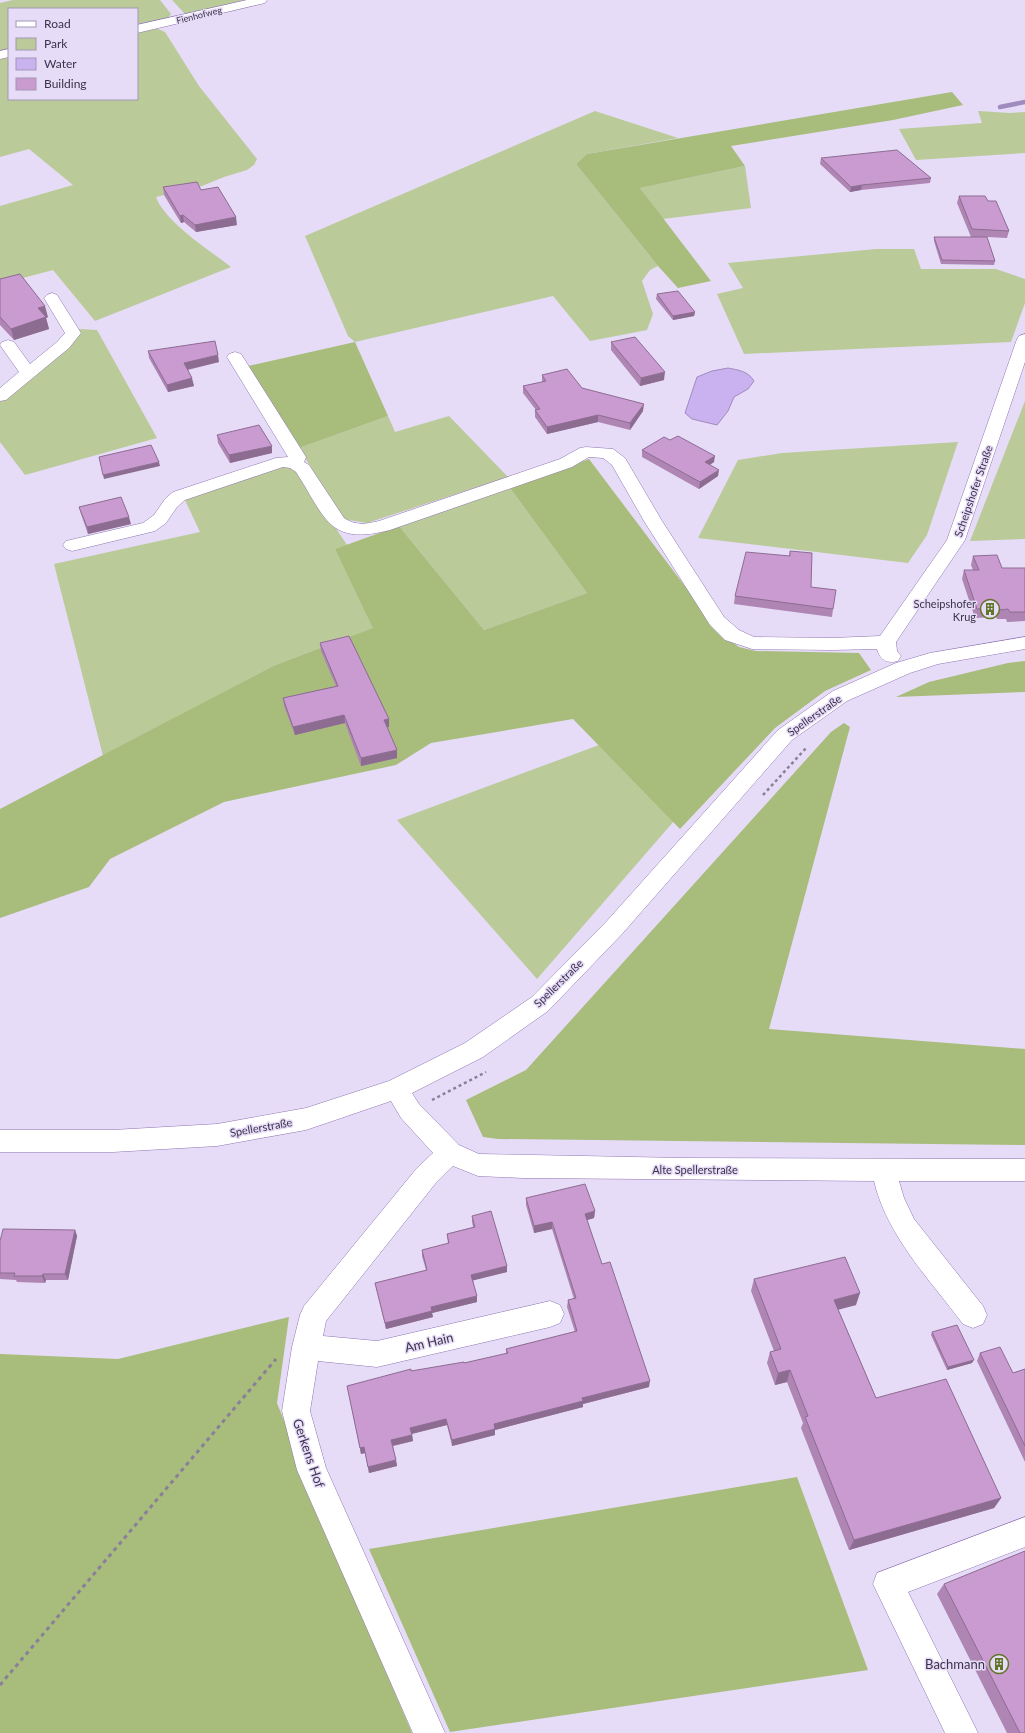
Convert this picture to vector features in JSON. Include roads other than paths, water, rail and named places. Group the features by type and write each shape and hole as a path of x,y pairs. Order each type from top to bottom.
{"street":[{"name":"Fienhofweg","path":"138,29 261,0"},
{"path":"0,396 63,345 73,332 52,298"},
{"name":"Scheipshofer Straße","path":"886,642 956,540 1025,340"},
{"path":"8,345 28,373"},
{"path":"235,357 297,457 295,463"},
{"path":"72,544 149,527 160,519 170,503 179,496 282,462 295,463 304,469 337,522 345,529 363,530 384,526 566,463 586,452 607,453 619,462 653,521 689,575 717,621 732,634 752,643 832,644 886,642 888,653 903,668"},
{"name":"Spellerstraße","path":"0,1141 113,1141 218,1135 306,1119 397,1089 474,1050 540,1004 614,928 785,735 840,696 903,668 937,658 1025,643"},
{"name":"Alte Spellerstraße","path":"397,1089 410,1111 450,1153 478,1165 523,1167 1025,1170"},
{"name":"Gerkens Hof","path":"429,1733 312,1470 296,1411 306,1347 314,1315 426,1176 450,1153"},
{"path":"884,1170 891,1199 905,1227 973,1315"},
{"name":"Am Hain","path":"306,1347 377,1354 550,1314"},
{"path":"962,1733 888,1584 1025,1532"}],"water":[{"path":"728,368 746,373 754,381 748,389 734,397 728,411 717,425 692,419 685,413 697,377 712,371"}],"waterway":[{"path":"1000,107 1025,102"}],"place":[{"name":"Scheipshofer Krug","path":"990,609"},
{"name":"Bachmann","path":"999,1664"}]}
